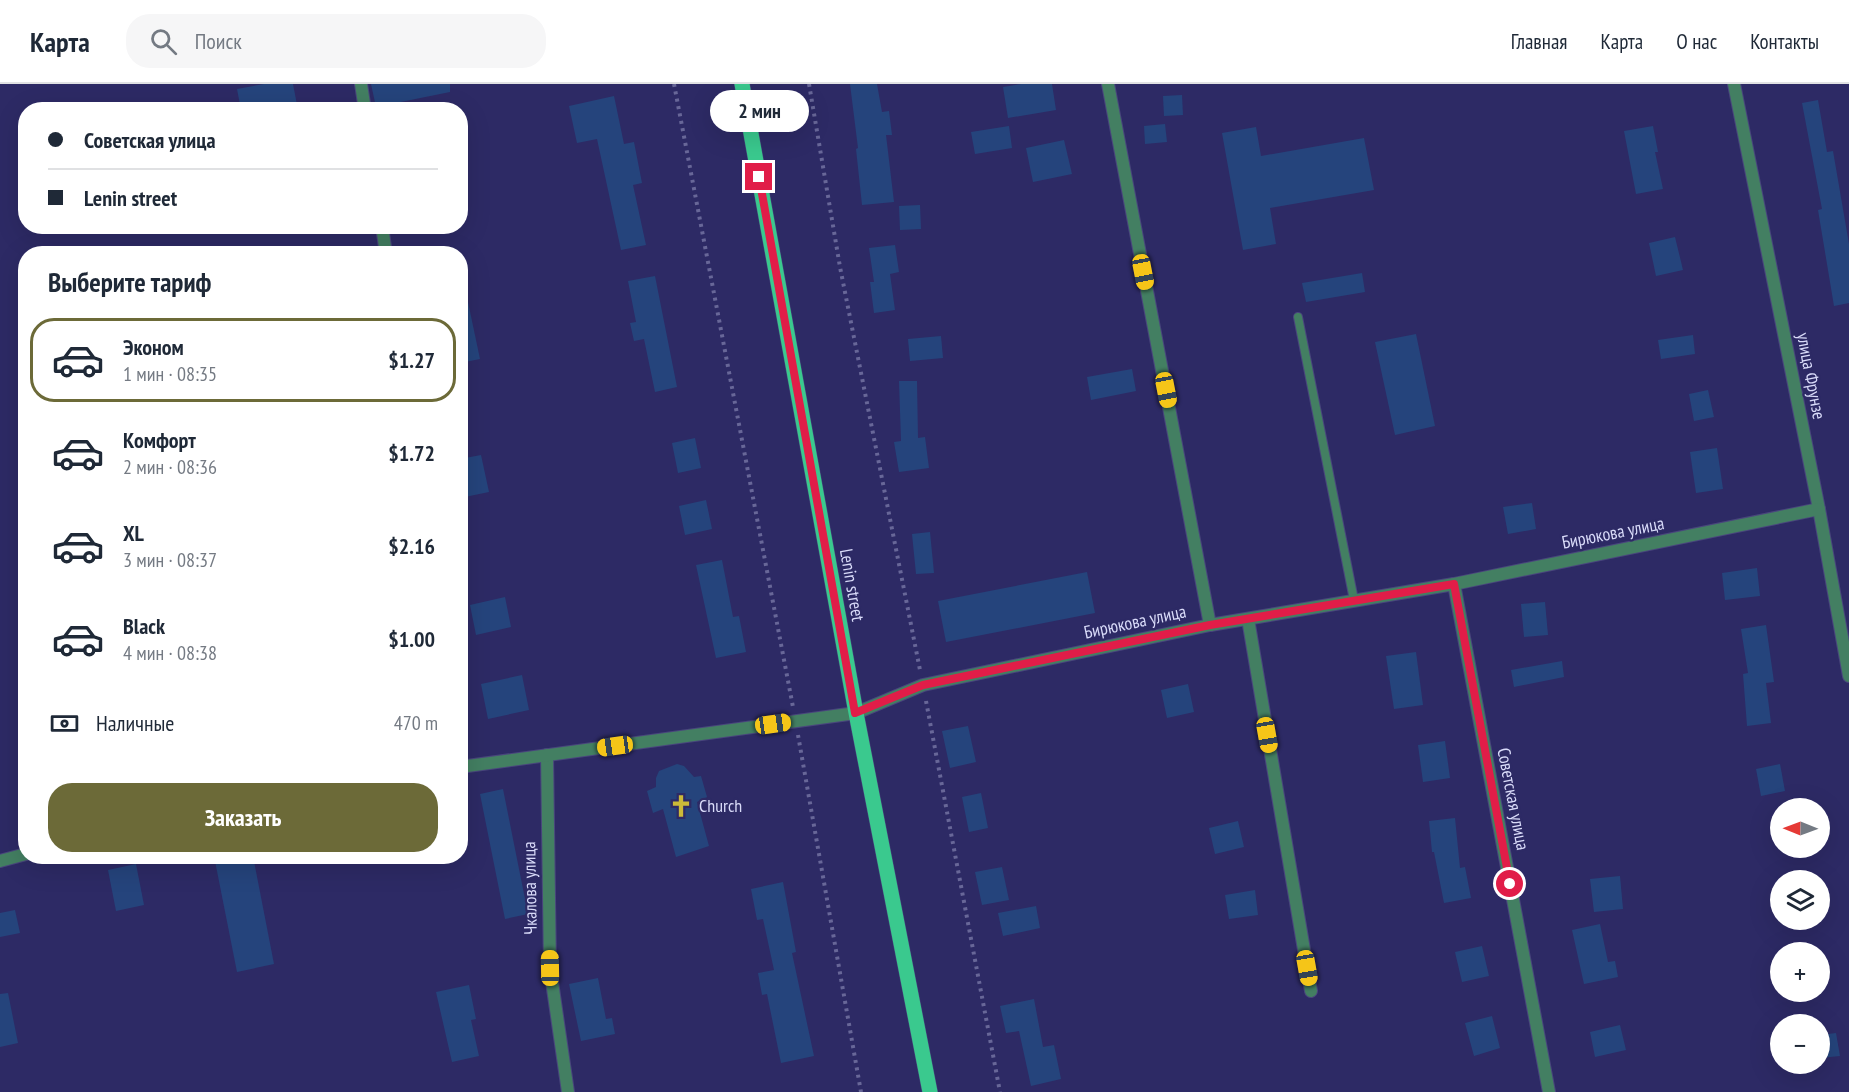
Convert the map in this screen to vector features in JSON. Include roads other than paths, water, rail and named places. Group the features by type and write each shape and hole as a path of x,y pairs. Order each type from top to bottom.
{"main road":[{"name":"Lenin street","path":"742,84 855,713 930,1092"}],"street":[{"path":"361,84 364,102"},
{"path":"1108,84 1210,625"},
{"name":"улица Фрунзе","path":"1734,84 1819,509 1849,676"},
{"name":"Бирюкова улица","path":"468,766 855,713 923,685 1210,625 1454,584 1819,509"},
{"name":"Советская улица","path":"1454,584 1549,1092"},
{"path":"1248,618 1311,991"},
{"name":"Чкалова улица","path":"547,755 550,968 568,1092"},
{"path":"0,861 18,856"}],"lane":[{"path":"1298,317 1354,600"}],"place":[{"name":"Сhurch","path":"681,806"}]}
